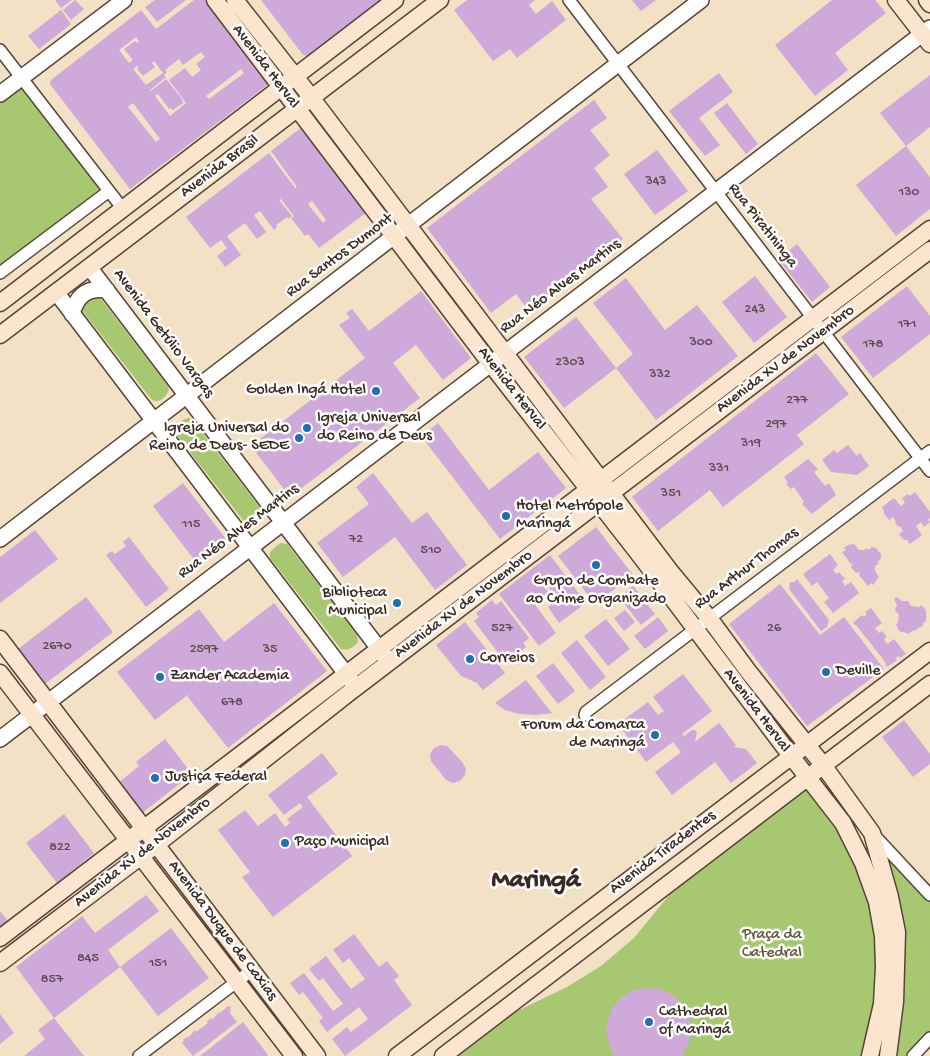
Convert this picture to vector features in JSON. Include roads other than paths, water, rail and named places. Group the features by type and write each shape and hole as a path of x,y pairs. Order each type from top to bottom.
{"main road":[{"name":"Avenida Herval","path":"215,0 542,429 595,484 611,492 670,571 709,618 823,765 872,833 883,869 897,932 895,1002 889,1054"},
{"name":"Avenida Herval","path":"234,0 295,77 544,404 595,484 598,503 642,558 843,823 863,862 877,902 883,936 882,1004 870,1056"},
{"path":"234,0 238,30"},
{"name":"Avenida Brasil","path":"0,303 396,0"},
{"name":"Avenida Brasil","path":"0,335 440,0"},
{"path":"896,0 927,35"},
{"path":"927,0 930,4"},
{"path":"344,142 348,174"},
{"name":"Avenida XV de Novembro","path":"0,963 141,856 356,687 598,503 818,325 930,229"},
{"name":"Avenida XV de Novembro","path":"0,938 595,484 818,325 930,250"},
{"path":"438,293 467,304"},
{"path":"542,429 544,404"},
{"path":"642,558 670,571"},
{"name":"Avenida Duque de Caxias","path":"0,640 6,653 48,702 317,1056"},
{"name":"Avenida Tiradentes","path":"397,1056 930,651"},
{"path":"748,670 751,704"},
{"name":"Avenida Duque de Caxias","path":"0,673 292,1054"},
{"name":"Avenida Tiradentes","path":"443,1056 930,684"},
{"path":"85,751 87,787"},
{"path":"863,862 883,869"},
{"path":"167,890 203,906"},
{"path":"287,1016 292,1054"}],"street":[{"path":"0,94 124,0"},
{"name":"Rua Piratininga","path":"569,0 930,471"},
{"name":"Rua Santos Dumont","path":"0,539 186,394 701,0"},
{"name":"Rua Néo Alves Martins","path":"0,739 715,191 927,35"},
{"path":"0,50 123,209"},
{"path":"0,273 109,191"},
{"name":"Avenida Getúlio Vargas","path":"89,267 389,662"},
{"path":"72,314 82,294 95,288 106,290"},
{"path":"56,292 356,687"},
{"name":"Rua Arthur Thomas","path":"585,715 586,712 694,629 930,451"},
{"path":"872,833 930,894"},
{"path":"139,1056 252,970"},
{"path":"913,1056 930,1038"}],"place":[{"name":"Golden Ingá Hotel","path":"376,391"},
{"name":"Igreja Universal do Reino de Deus","path":"307,428"},
{"name":"Igreja Universal do Reino de Deus- SEDE","path":"299,438"},
{"name":"Hotel Metrópole Maringá","path":"506,516"},
{"name":"Grupo de Combate ao Crime Organizado","path":"596,565"},
{"name":"Biblioteca Municipal","path":"397,603"},
{"name":"Correios","path":"470,659"},
{"name":"Deville","path":"826,672"},
{"name":"Zander Academia","path":"160,677"},
{"name":"Forum da Comarca de Maringá","path":"655,735"},
{"name":"Justiça Federal","path":"155,778"},
{"name":"Paço Municipal","path":"285,843"},
{"name":"Cathedral of Maringá","path":"649,1022"}],"district":[{"name":"Maringá","path":"536,882"}],"park label":[{"name":"Praça da Catedral","path":"772,945"}]}
